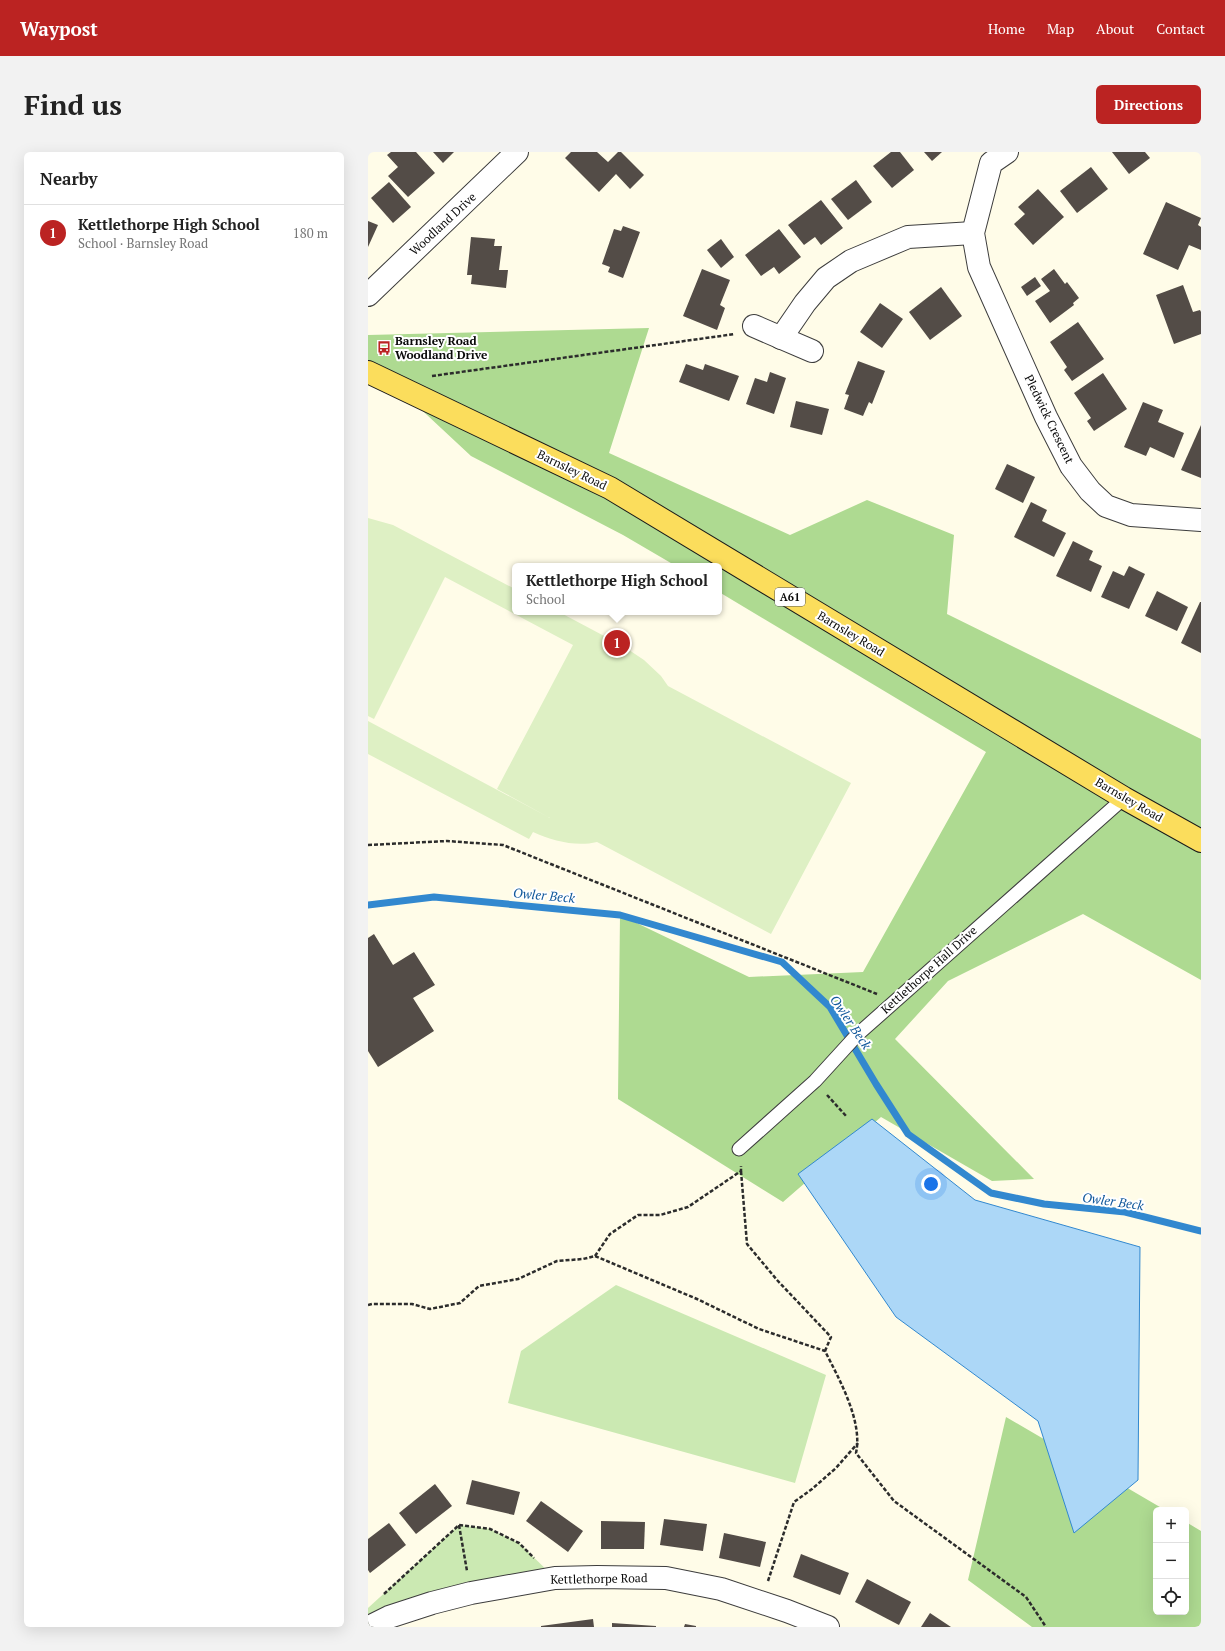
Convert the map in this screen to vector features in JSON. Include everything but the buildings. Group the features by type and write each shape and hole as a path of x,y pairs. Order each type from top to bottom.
{"main road":[{"name":"Barnsley Road","path":"368,372 610,488 1124,798 1201,841"}],"street":[{"name":"Woodland Drive","path":"368,295 517,152"},
{"name":"Pledwick Crescent","path":"1007,152 991,163 973,233 979,267 1046,417 1071,466 1090,491 1106,506 1131,515 1201,520"},
{"path":"781,338 804,303 826,278 851,261 908,237 973,233"},
{"path":"754,326 812,351"},
{"name":"Kettlethorpe Road","path":"369,1627 389,1617 432,1603 471,1593 554,1578 597,1577 666,1578 721,1589 760,1603 787,1610 828,1627"}],"lane":[{"name":"Kettlethorpe Hall Drive","path":"739,1149 815,1081 857,1035 894,1001 1124,798"}],"path":[{"path":"428,377 750,332 754,326"},
{"path":"368,845 447,841 503,845 894,1001"},
{"path":"815,1081 847,1117"},
{"path":"739,1149 747,1244 778,1280 831,1336 825,1351"},
{"path":"595,1256 610,1234 638,1215 660,1215 688,1207 741,1171"},
{"path":"368,1305 412,1304 430,1309 460,1303 479,1286 518,1279 557,1261 583,1259 595,1256 697,1299 759,1329 825,1351 849,1400 859,1442 856,1453 894,1501 1026,1597 1046,1627"},
{"path":"760,1603 794,1502 812,1489 836,1468 859,1442"},
{"path":"379,1598 459,1525 490,1529 519,1543 554,1578"},
{"path":"459,1525 471,1593"}],"green space":[{"path":"649,328 609,453 790,535 867,500 954,535 947,614 1201,739 1201,980 1083,914 948,981 895,1039 1034,1179 992,1181 881,1117 783,1202 618,1099 620,915 749,977 863,972 986,752 722,594 722,563 671,563 623,535 471,456 368,360 368,335"},
{"path":"368,518 393,525 512,587 512,613 445,577 374,719 368,716"},
{"path":"517,615 565,615 623,646 644,660 661,676 668,686 851,783 771,934 597,842 581,844 565,842 548,838 533,832 529,839 368,754 368,721 550,818 497,789 573,645"},
{"path":"616,1285 826,1375 795,1483 508,1403 521,1351"},
{"path":"1006,1417 1160,1507 1153,1507 1153,1615 1189,1615 1189,1524 1201,1531 1201,1627 1032,1627 968,1580"},
{"path":"459,1525 490,1529 519,1543 555,1578 368,1627 368,1608"}],"water":[{"path":"872,1119 975,1200 1140,1247 1138,1480 1074,1533 1038,1421 896,1317 798,1174"}],"waterway":[{"name":"Owler Beck","path":"368,905 434,897 620,915 782,962 830,1007 908,1134 991,1193 1044,1204 1125,1212 1201,1231"}],"place":[{"name":"Barnsley Road Woodland Drive","path":"384,348"},
{"name":"Kettlethorpe High School","path":"617,643"}]}
